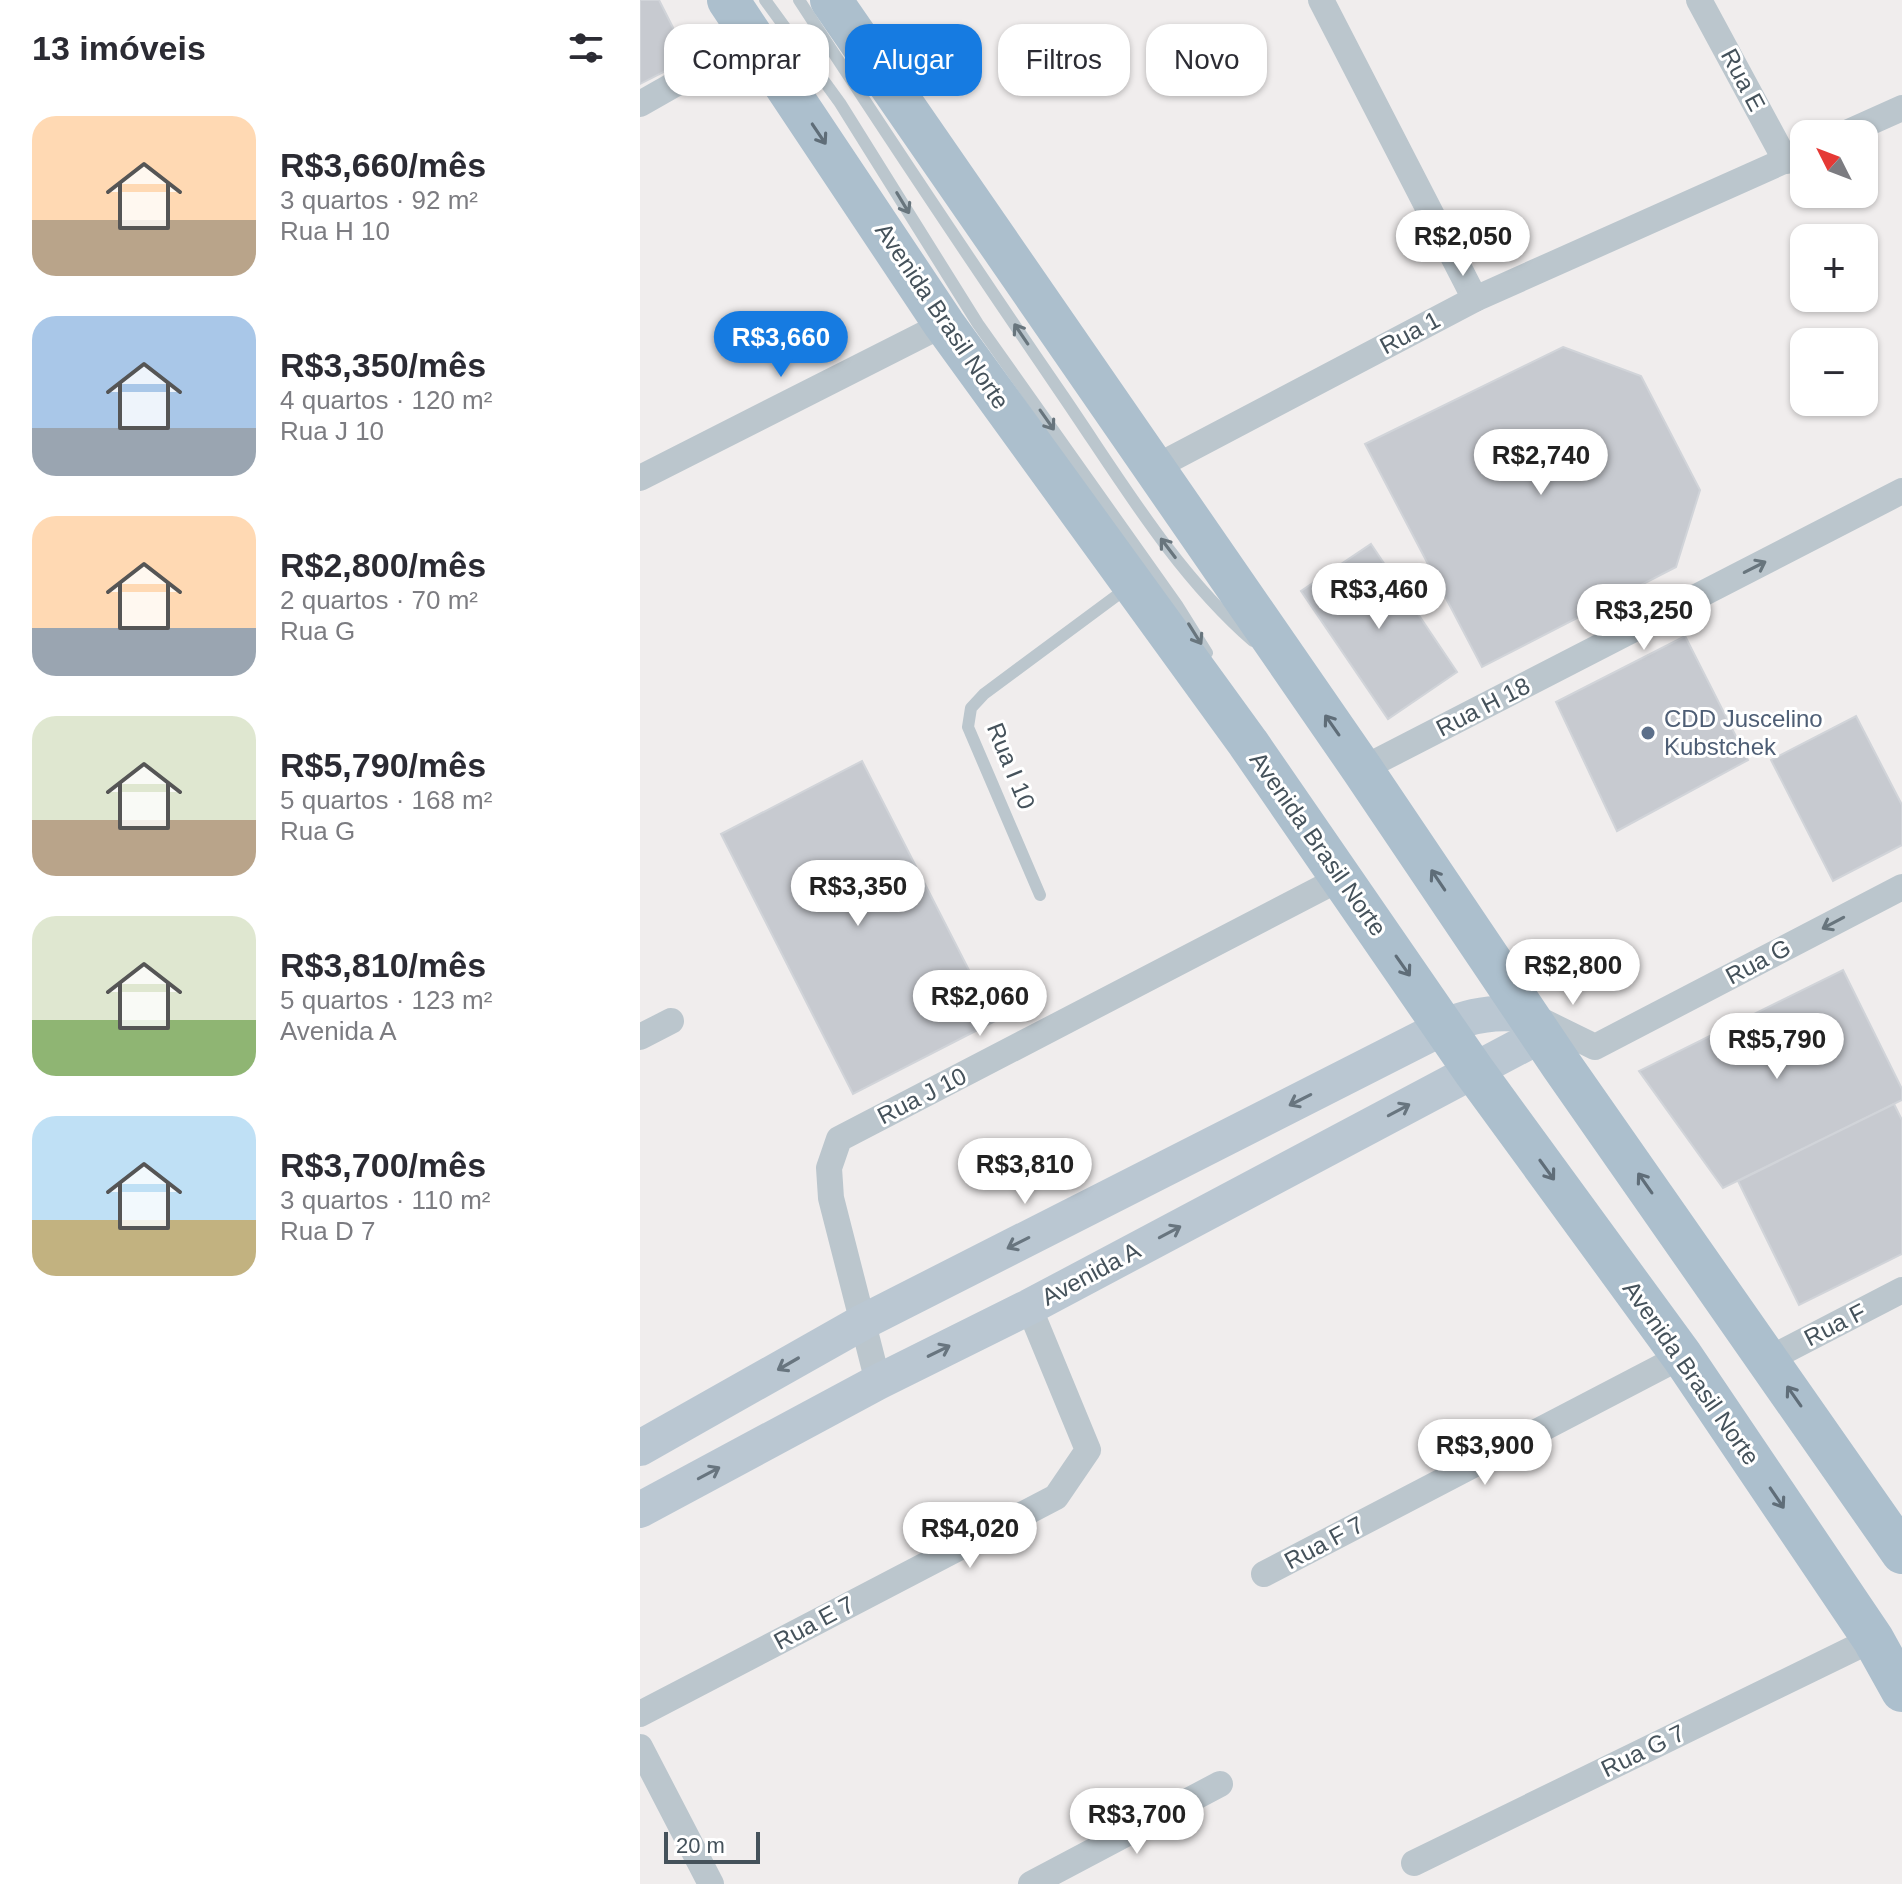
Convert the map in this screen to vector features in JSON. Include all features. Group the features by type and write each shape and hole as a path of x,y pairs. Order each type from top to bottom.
{"main road":[{"name":"Avenida Brasil Norte","path":"728,0 760,19 944,324 1248,743 1474,1071 1682,1356 1873,1639 1902,1691"},
{"path":"831,0 1902,1553"}],"street":[{"path":"1321,0 1475,299"},
{"name":"Rua E","path":"1699,0 1790,148"},
{"path":"640,104 760,19"},
{"path":"1875,120 1902,108"},
{"name":"Rua 1","path":"1154,468 1475,299 1790,158"},
{"path":"640,478 944,324"},
{"name":"Rua H 18","path":"1362,769 1902,491"},
{"name":"Rua J 10","path":"878,1382 831,1198 829,1168 839,1139 1341,878"},
{"name":"Rua G","path":"1535,1025 1595,1047 1902,887"},
{"path":"640,1448 863,1322 1444,1027 1461,1019 1502,1011 1535,1025"},
{"path":"640,1037 671,1021"},
{"name":"Avenida A","path":"640,1510 878,1382 1029,1307 1474,1071 1535,1025"},
{"name":"Rua F","path":"1769,1359 1902,1290"},
{"name":"Rua E 7","path":"640,1714 1056,1497 1088,1450 1029,1307"},
{"name":"Rua F 7","path":"1264,1574 1682,1356"},
{"name":"Rua G 7","path":"1414,1863 1873,1639"},
{"path":"640,1747 711,1884"},
{"path":"1031,1884 1220,1784"}],"lane":[{"path":"799,0 928,197 1165,546 1240,630 1302,682"},
{"path":"760,19 840,103 978,324 1177,605 1212,662"},
{"name":"Rua I 10","path":"1040,895 968,727 971,708 984,694 1133,584"},
{"path":"1224,685 1248,743"}],"building":[{"path":"640,0 659,0 671,24 664,24 664,72 640,84"},
{"path":"1563,347 1641,376 1700,490 1676,567 1482,667 1365,444"},
{"path":"1371,544 1457,672 1388,719 1301,591"},
{"path":"1685,636 1748,760 1617,831 1556,702"},
{"path":"1856,716 1902,805 1902,845 1833,881 1771,760"},
{"path":"862,761 995,1021 853,1094 721,834"},
{"path":"1843,970 1902,1089 1902,1100 1723,1188 1639,1071"},
{"path":"1894,1104 1902,1120 1902,1254 1799,1305 1738,1181"}],"place":[{"name":"CDD Juscelino Kubstchek","path":"1648,733"}]}
